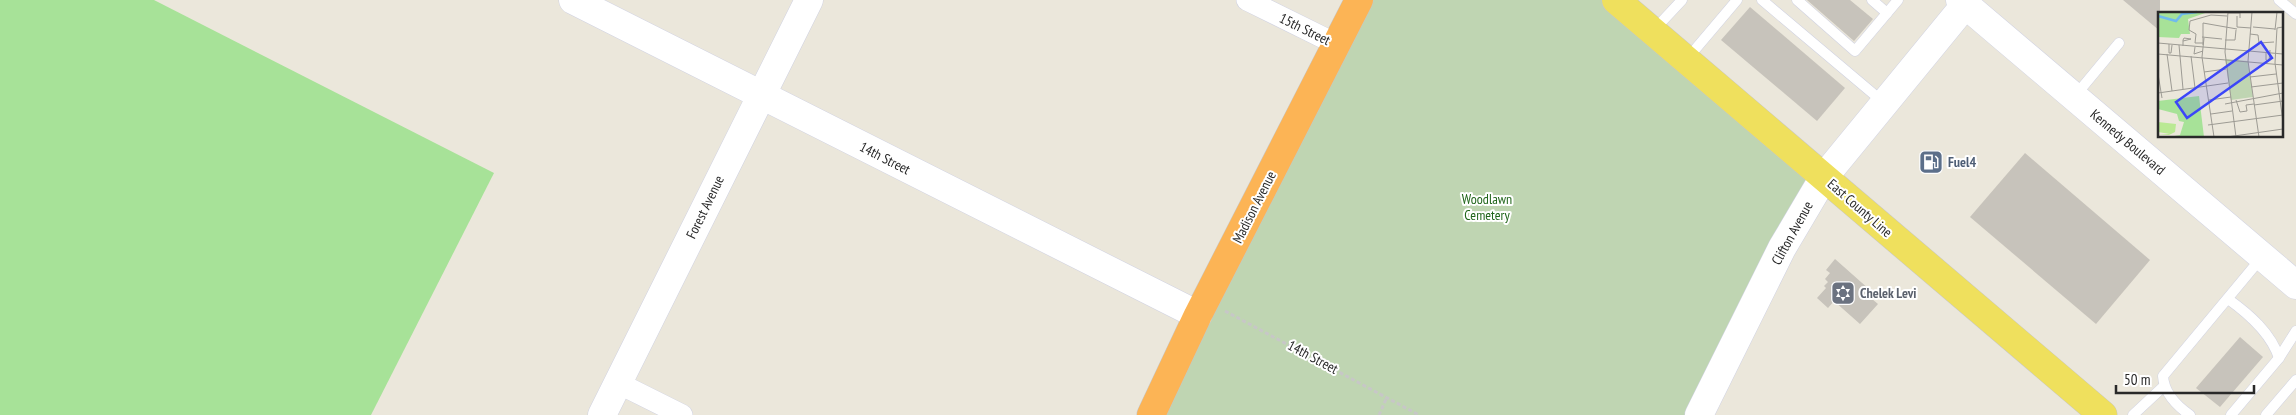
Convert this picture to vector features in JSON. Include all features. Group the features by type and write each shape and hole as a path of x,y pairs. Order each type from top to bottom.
{"highway":[{"name":"Madison Avenue","path":"1151,415 1202,308 1360,0"}],"main road":[{"name":"East County Line","path":"1616,0 2103,415"}],"street":[{"name":"14th Street","path":"573,0 761,96 1202,308"},
{"name":"Forest Avenue","path":"602,415 809,0"},
{"name":"15th Street","path":"1247,0 1336,44"},
{"name":"Clifton Avenue","path":"1699,415 1782,248 1824,177 1965,2"},
{"name":"Kennedy Boulevard","path":"1965,2 2296,285"},
{"path":"618,383 682,415"}],"lane":[{"path":"1653,31 1682,0"},
{"path":"1686,59 1737,0"},
{"path":"1762,0 1884,103"},
{"path":"1797,0 1855,51 1898,0"},
{"path":"1872,0 1887,13"},
{"path":"2279,0 2296,14"},
{"path":"2074,96 2119,43"},
{"path":"2190,415 2182,409 2163,387 2163,376 2262,256"},
{"path":"2228,299 2261,328 2275,346 2280,358"},
{"path":"2231,415 2280,358 2296,331"},
{"path":"2266,415 2296,380"},
{"path":"2133,415 2163,387"}],"path":[{"name":"14th Street","path":"1202,308 1388,397 1419,415"},
{"path":"1378,415 1388,397"}],"green space":[{"path":"0,0 154,0 494,173 371,415 0,415"},
{"name":"Woodlawn Cemetery","path":"1359,0 1616,0 1824,177 1699,415 1151,415"}],"building":[{"path":"1807,0 1850,0 1873,19 1854,41"},
{"path":"2123,0 2160,0 2158,29"},
{"path":"1750,7 1845,88 1817,121 1721,40"},
{"path":"2025,153 2150,260 2096,324 1970,217"},
{"name":"Chelek Levi","path":"1835,259 1870,290 1866,294 1878,304 1860,324 1834,301 1828,308 1817,298 1826,288 1824,286 1828,282 1825,279 1830,273 1826,270"},
{"path":"2240,337 2263,357 2220,407 2196,388"}],"place":[{"name":"Fuel4","path":"1931,162"},
{"name":"Chelek Levi","path":"1843,293"}]}
